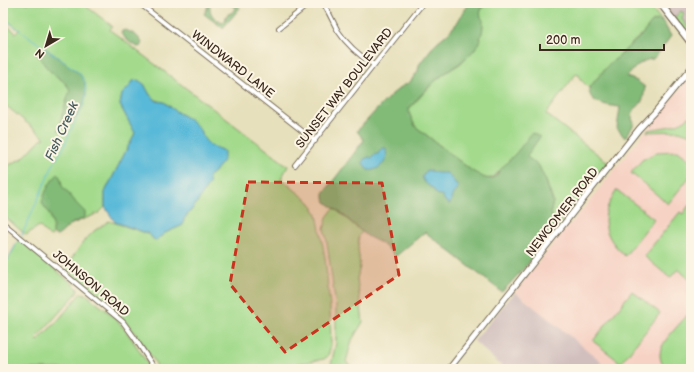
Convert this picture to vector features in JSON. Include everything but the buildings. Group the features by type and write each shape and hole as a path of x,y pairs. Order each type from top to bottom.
{"main road":[{"path":"660,3 691,43"}],"street":[{"name":"WINDWARD LANE","path":"139,3 315,141"},
{"path":"279,28 310,3"},
{"path":"323,3 337,29 346,41 374,65"},
{"name":"SUNSET WAY BOULEVARD","path":"295,165 423,3"},
{"name":"NEWCOMER ROAD","path":"449,369 639,130 691,68"},
{"name":"JOHNSON ROAD","path":"3,223 123,322 155,369"}],"highlighted area":[{"path":"248,182 382,183 399,275 285,352 230,284"}],"shaded area":[{"path":"662,3 691,3 691,40"},
{"path":"691,75 691,369 610,369 515,292"},
{"path":"515,292 602,362 597,369 505,369 474,341"}],"green space":[{"path":"3,3 82,3 112,26 110,30 288,166 281,179 311,203 317,214 325,257 330,307 331,345 328,356 324,359 296,364 289,369 159,369 132,329 114,309 76,279 65,268 84,241 94,231 109,221 149,234 155,241 165,233 183,225 184,219 197,203 208,177 218,168 224,151 210,145 205,140 200,130 164,102 153,98 149,94 144,84 133,81 122,95 120,105 135,133 105,192 105,207 99,213 72,224 56,232 50,237 39,226 26,235 3,215 3,170 23,158 41,139 45,138 3,103 3,22 16,33 19,30 3,17"},
{"path":"208,3 210,3 212,15 222,23 224,22 226,16 236,8 235,6 232,6 232,3 236,3 240,8 223,28 204,14"},
{"path":"470,3 485,3 481,12 481,18 483,20 482,34 478,43 474,50 462,62 428,87 409,109 409,113 415,126 472,171 485,178 491,179 496,176 532,133 540,137 527,157 539,166 546,181 553,202 551,211 555,231 528,264 502,292 425,232 396,256 381,243 367,236 326,202 324,198 324,193 364,140 357,131 391,95 410,82 418,71 419,65 424,58 436,43 457,23"},
{"path":"485,3 647,3 663,22 657,20 620,56 610,63 589,88 580,79 579,75 576,74 546,114 607,162 608,165 555,231 551,211 553,201 546,181 500,170 493,177 483,178 415,126 409,113 409,109 434,82 460,64 475,48 480,17 479,14"},
{"path":"681,11 684,13 682,19 689,29 691,27 691,39 674,18"},
{"path":"657,20 663,22 671,36 653,59 649,59 642,63 627,77 637,81 645,87 642,101 633,112 633,126 625,138 617,128 620,107 602,104 594,100 591,97 589,88 610,63 620,56 640,37 652,22"},
{"path":"126,30 139,38 142,43 141,46 138,47 130,43 125,38 121,33 122,31"},
{"path":"44,47 80,74 85,82 86,95 84,104 79,114 58,131 70,90 64,82 52,73 43,63 37,53"},
{"path":"691,115 691,135 679,131 647,132 648,130 677,124 687,119"},
{"path":"678,151 691,161 691,175 668,204 631,173 642,160 657,152"},
{"path":"58,174 61,179 62,186 85,212 85,217 71,224 57,236 53,234 53,226 50,215 42,203 48,187"},
{"path":"617,190 654,219 625,256 611,240 605,221 608,206"},
{"path":"689,205 691,207 691,281 678,269 670,278 644,256 680,212 683,214"},
{"path":"334,208 362,232 359,236 358,247 360,266 357,279 363,322 352,340 346,362 355,369 330,369 336,343 336,307 324,229 327,217"},
{"path":"19,239 78,289 77,293 36,338 38,341 55,324 81,293 86,294 112,315 120,324 151,369 3,369 3,269"},
{"path":"632,291 660,313 621,363 593,341"},
{"path":"691,311 691,369 666,369 660,358 661,348"}],"water":[{"path":"138,80 144,84 150,95 157,101 164,102 191,120 210,145 224,151 224,159 218,168 208,177 210,182 197,203 184,219 183,225 165,233 155,241 149,234 115,222 105,207 105,192 135,133 120,105 122,94 133,81"},
{"path":"382,148 386,148 384,163 376,169 368,170 363,163 364,159 369,157 372,158 374,155 378,154"},
{"path":"427,170 438,173 447,173 458,186 450,204 444,200 443,196 437,194 433,188 424,181 422,177"}],"waterway":[{"name":"Fish Creek","path":"3,17 74,69 80,74 85,82 86,95 84,104 64,147 53,165 21,237"},
{"name":"Fish Creek","path":"3,269 18,241"}]}
